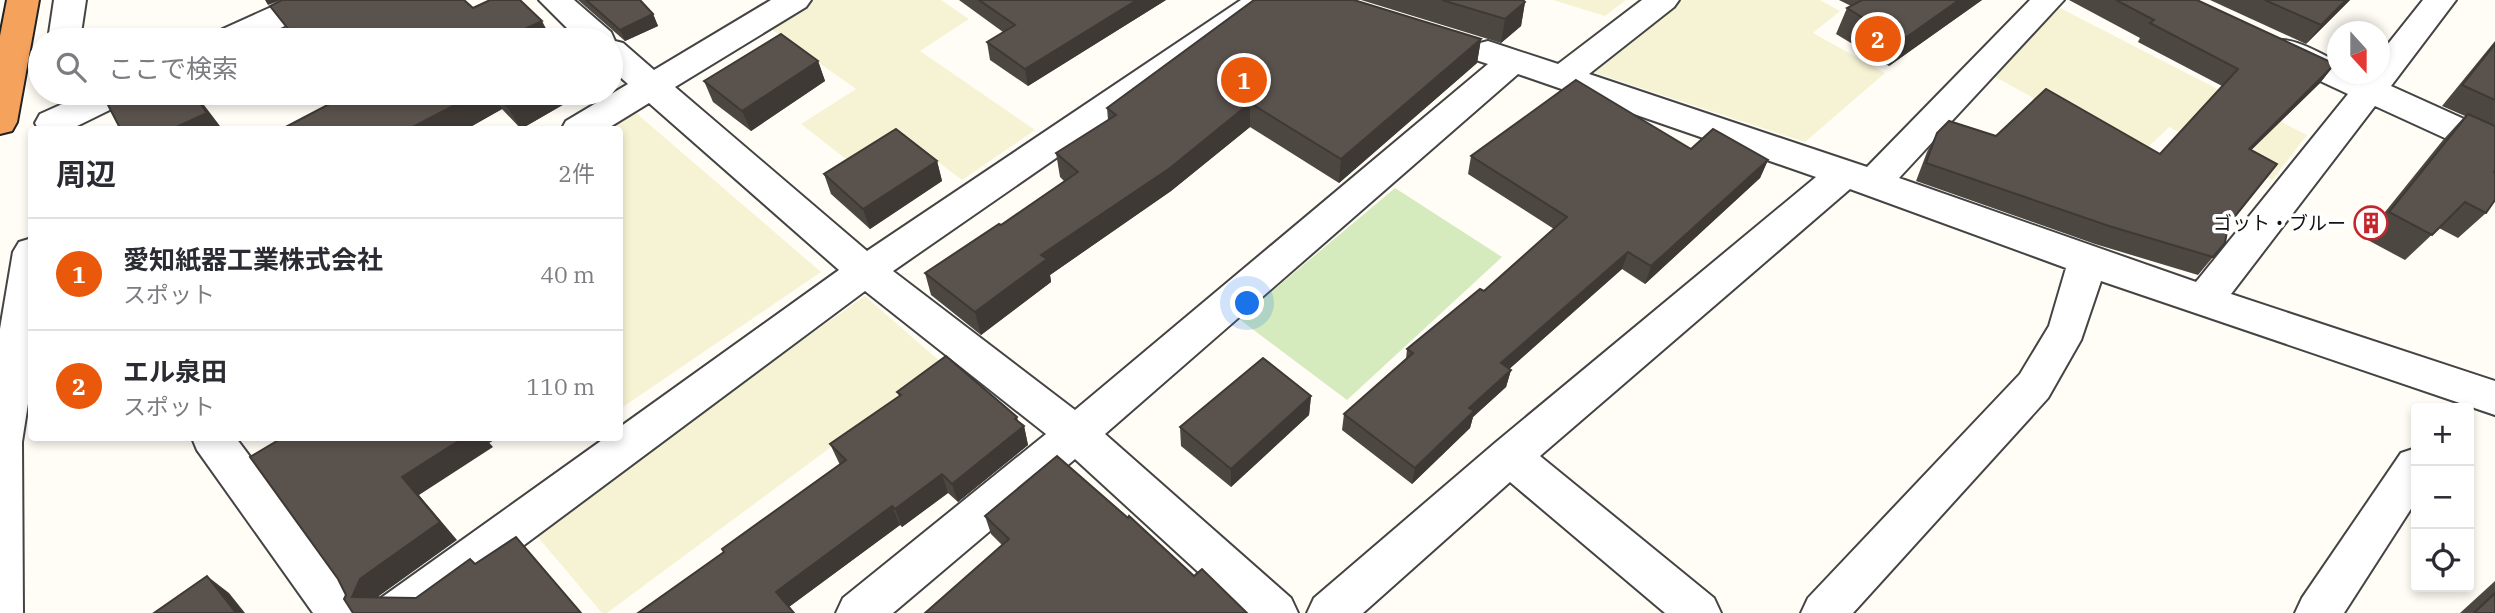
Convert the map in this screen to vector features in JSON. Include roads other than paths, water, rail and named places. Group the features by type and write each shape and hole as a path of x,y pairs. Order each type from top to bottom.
{"highway":[{"path":"0,122 23,0"}],"street":[{"path":"66,28 70,0"},
{"path":"254,28 314,0"},
{"path":"555,0 586,28"},
{"path":"623,104 795,0"},
{"path":"397,613 865,271 1263,0"},
{"path":"1562,78 1663,0"},
{"path":"1330,613 1510,456 1859,178 2048,0"},
{"path":"2204,300 2440,0"},
{"path":"2249,33 2495,148"},
{"path":"1460,44 1859,178 2087,261 2204,300 2450,396 2495,398"},
{"path":"859,613 1076,434 1513,60"},
{"path":"623,62 865,271 1076,434 1275,613"},
{"path":"53,115 82,105"},
{"path":"585,126 621,105"},
{"path":"1824,613 2034,386 2059,350 2070,327 2087,261"},
{"path":"0,613 1,442 28,277"},
{"path":"1,442 28,430"},
{"path":"214,441 340,613"},
{"path":"1510,456 1698,613"},
{"path":"2318,613 2411,474"}],"place":[{"name":"エル泉田","path":"1878,39"},
{"name":"愛知紙器工業株式会社","path":"1244,80"},
{"name":"ゴット・ブルー","path":"2371,223"}]}
